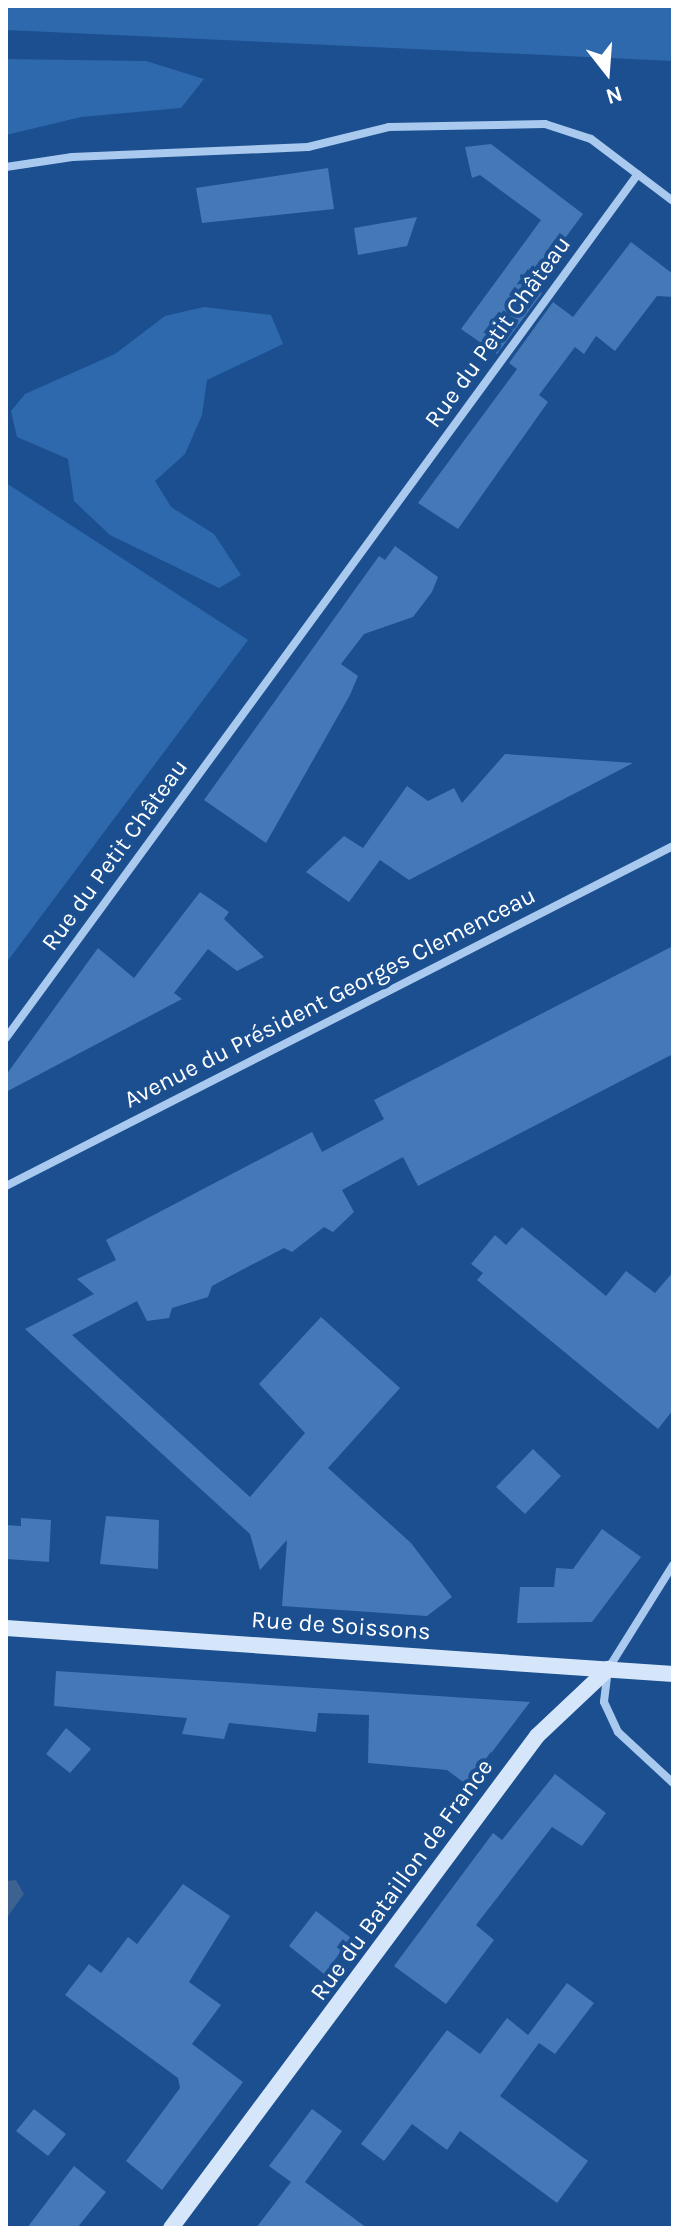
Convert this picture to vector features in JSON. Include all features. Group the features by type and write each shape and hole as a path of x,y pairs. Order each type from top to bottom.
{"street":[{"path":"6,167 72,157 308,147 389,127 545,124 591,139 673,201"},
{"name":"Rue du Petit Château","path":"6,1038 638,174"},
{"name":"Avenue du Président Georges Clemenceau","path":"6,1186 673,846"},
{"name":"Rue du Bataillon de France","path":"171,2228 537,1736 608,1669 673,1565"},
{"name":"Rue de Soissons","path":"6,1628 673,1674"},
{"path":"608,1669 604,1702 618,1732 673,1783"}],"shaded area":[{"path":"6,6 673,6 673,61 6,30"},
{"path":"6,59 146,61 204,79 181,108 81,117 6,135"},
{"path":"204,307 271,315 283,344 207,380 202,415 185,454 155,481 171,507 214,534 241,575 219,588 110,535 74,501 68,459 17,437 11,411 25,394 115,354 165,316"},
{"path":"6,483 248,640 6,963"},
{"path":"16,1880 24,1894 6,1919 6,1881"}],"building":[{"path":"491,144 583,214 531,284 542,293 497,354 461,329 541,220 480,175 472,178 465,147"},
{"path":"328,168 334,209 202,223 196,188"},
{"path":"417,217 407,246 358,255 354,228"},
{"path":"631,242 673,274 673,297 657,296 615,351 596,336 584,354 575,347 539,395 548,402 458,529 418,503 517,369 509,363 553,302 573,317"},
{"path":"395,546 438,577 432,592 413,617 364,634 341,664 358,676 266,843 204,800 379,556 385,560"},
{"path":"505,754 633,763 409,880 380,860 349,902 306,872 344,836 363,848 407,786 428,801 454,788 462,803"},
{"path":"200,892 229,912 224,919 264,957 237,971 208,949 174,993 182,999 6,1092 6,1075 98,948 134,978"},
{"path":"673,946 673,1054 418,1186 403,1157 342,1190 354,1212 333,1232 324,1227 292,1252 284,1248 238,1272 212,1286 208,1297 172,1308 169,1318 147,1321 137,1301 72,1335 250,1497 305,1433 259,1384 321,1317 400,1388 328,1468 411,1543 452,1597 427,1616 282,1606 287,1540 260,1570 250,1534 25,1329 94,1294 77,1279 116,1260 106,1240 312,1132 322,1152 384,1119 374,1100"},
{"path":"522,1227 606,1296 626,1271 655,1293 673,1272 673,1410 658,1429 477,1280 483,1273 471,1264 495,1235 506,1245"},
{"path":"533,1449 561,1476 525,1514 496,1487"},
{"path":"106,1516 159,1520 158,1569 100,1564"},
{"path":"21,1518 51,1520 49,1562 6,1559 6,1525 21,1526"},
{"path":"602,1529 641,1557 592,1622 517,1623 520,1587 554,1587 556,1568 573,1569"},
{"path":"56,1671 530,1702 467,1785 447,1770 368,1763 369,1715 318,1713 316,1732 229,1723 224,1739 182,1734 187,1718 54,1706"},
{"path":"66,1728 91,1749 70,1773 46,1754"},
{"path":"555,1774 606,1813 582,1846 552,1827 476,1925 494,1940 446,2004 394,1966 493,1833 502,1840"},
{"path":"183,1884 230,1916 189,1982 221,2005 192,2044 243,2082 162,2190 126,2161 180,2088 178,2078 65,1995 89,1964 101,1973 128,1937 137,1944"},
{"path":"316,1911 351,1938 324,1974 289,1946"},
{"path":"567,1983 594,2003 555,2054 539,2043 500,2096 588,2161 557,2203 460,2131 447,2150 412,2124 384,2161 361,2144 447,2030 480,2054 507,2018 528,2035"},
{"path":"34,2109 66,2134 48,2156 16,2131"},
{"path":"312,2109 342,2131 305,2182 367,2228 256,2228 291,2182 269,2166"},
{"path":"74,2166 106,2192 77,2228 27,2228"}]}
